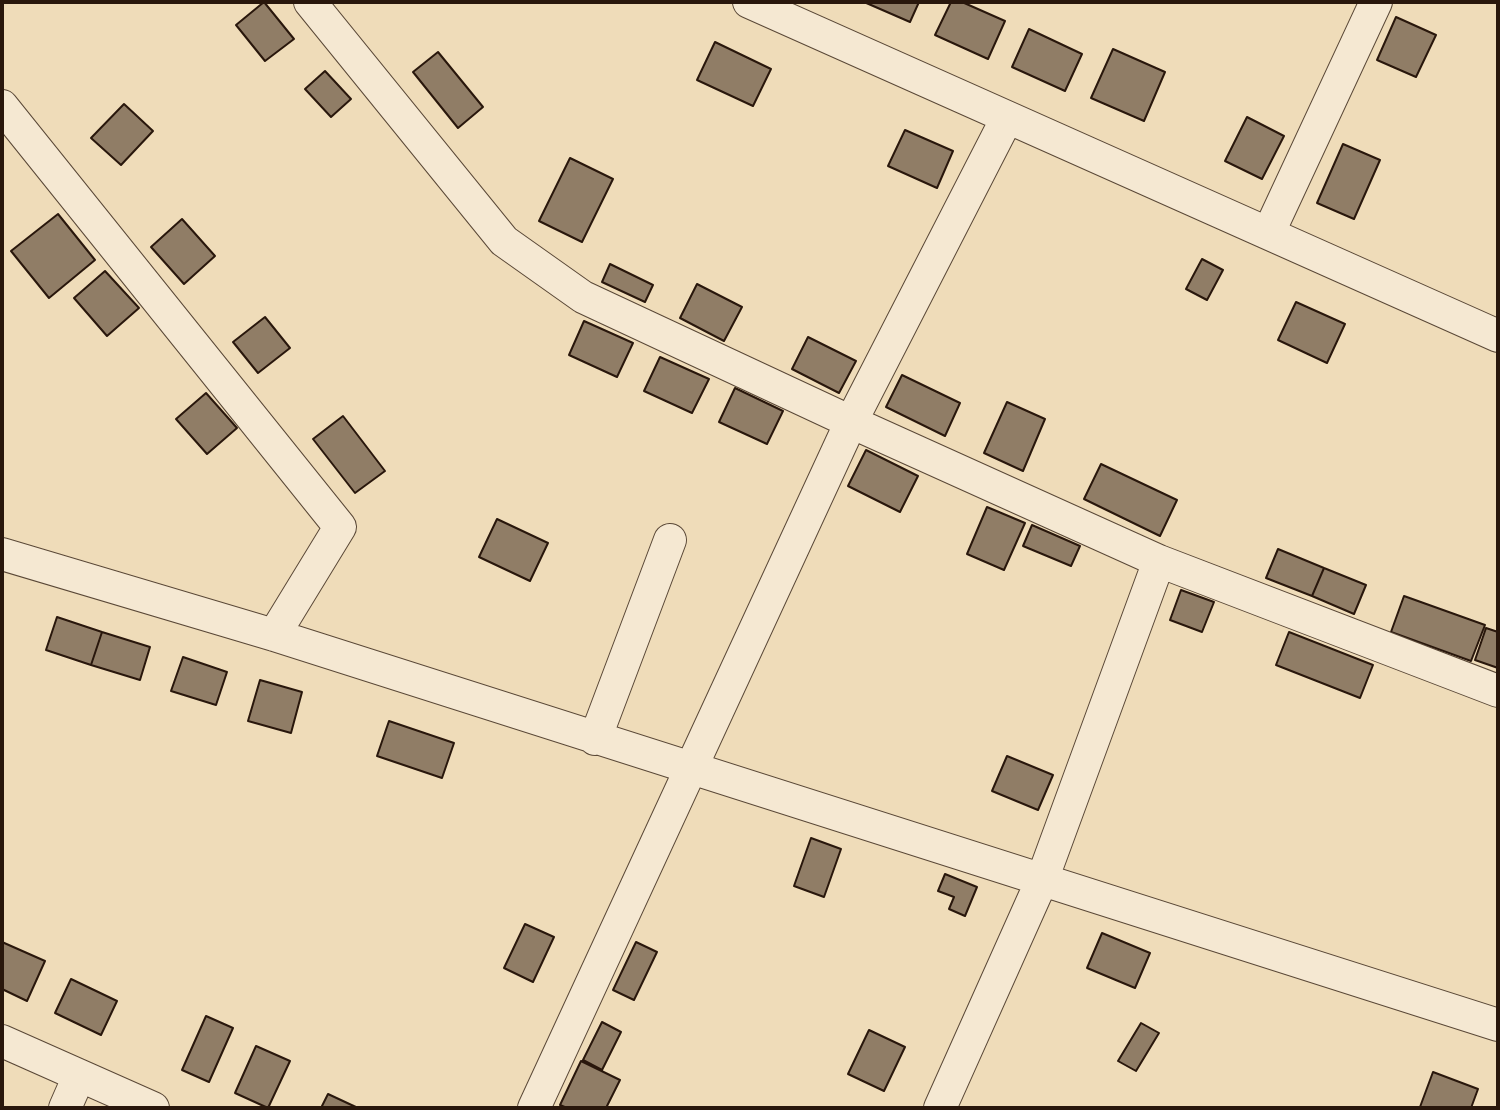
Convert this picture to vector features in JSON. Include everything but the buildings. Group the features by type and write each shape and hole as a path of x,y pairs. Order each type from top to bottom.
{"street":[{"path":"310,2 504,241 583,297 1159,561 1498,691"},
{"path":"749,2 1498,336"},
{"path":"1269,232 1376,2"},
{"path":"2,106 340,527 274,635"},
{"path":"534,1108 851,422 1007,118"},
{"path":"595,738 670,540"},
{"path":"2,554 274,635 1498,1025"},
{"path":"940,1108 1042,880 1159,561"},
{"path":"2,1041 153,1108"},
{"path":"65,1108 79,1076"}]}
